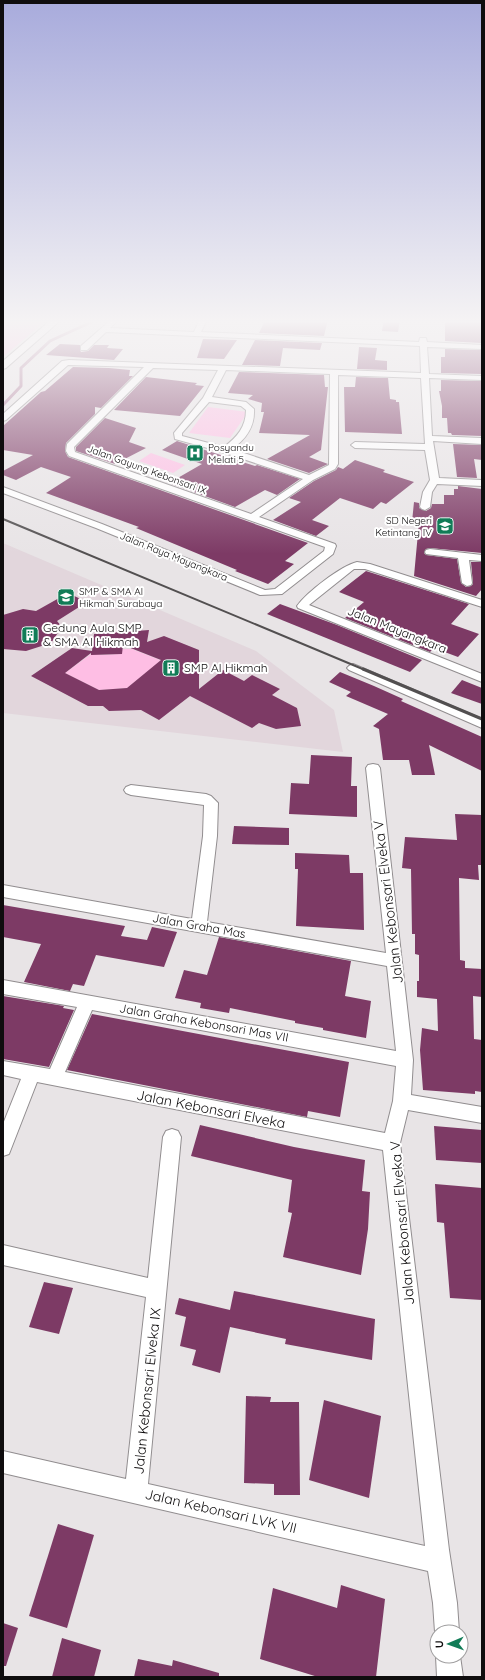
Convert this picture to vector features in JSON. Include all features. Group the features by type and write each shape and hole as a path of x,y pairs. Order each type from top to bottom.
{"street":[{"path":"3,418 26,397"},
{"name":"Jalan Gayung Kebonsari IX","path":"119,397 70,446 70,451 72,454 331,546"},
{"path":"252,518 310,478 332,468 334,464 334,397"},
{"path":"426,397 429,443 436,480"},
{"path":"225,450 239,441 246,431 250,421 250,409 243,404 207,399 177,436 310,478"},
{"path":"355,445 482,441"},
{"path":"425,506 426,494 430,485 436,480 482,483"},
{"name":"Jalan Raya Mayangkara","path":"3,490 99,526 264,593 278,592 330,552 331,546"},
{"path":"430,552 482,558"},
{"path":"463,556 467,583"},
{"name":"Jalan Mayangkara","path":"482,604 366,566 357,565 350,568 319,591 302,606 482,678"},
{"path":"353,668 482,724"},
{"name":"Jalan Kebonsari Elveka V","path":"373,768 405,1060 402,1101 391,1143 446,1624"},
{"path":"131,790 206,798 211,803 210,836 199,926"},
{"name":"Jalan Graha Mas","path":"3,891 395,961"},
{"name":"Jalan Graha Kebonsari Mas VII","path":"3,987 405,1060"},
{"path":"54,1078 87,1002"},
{"name":"Jalan Kebonsari Elveka","path":"3,1068 391,1143"},
{"path":"3,1148 31,1074"},
{"path":"402,1101 482,1115"},
{"name":"Jalan Kebonsari Elveka IX","path":"136,1492 172,1138"},
{"name":"Jalan Kebonsari Elveka IX","path":"3,1255 157,1290"},
{"name":"Jalan Kebonsari LVK VII","path":"3,1462 438,1561"},
{"path":"449,1664 450,1677"}],"shaded area":[{"path":"208,407 248,412 230,438 189,433"},
{"path":"151,453 185,465 173,473 139,461"},
{"name":"SMP & SMA Al Hikmah Surabaya","path":"3,543 256,651 334,710 343,752 3,713"},
{"path":"122,649 132,649 160,660 127,688 99,690 65,673 94,652 101,655 121,654"}],"building":[{"path":"35,397 112,397 101,408 95,407 95,414 66,443 65,451 68,457 308,543 285,561 294,564 268,584 136,528 139,527 46,493 71,477 41,467 16,480 3,475 3,471 33,455 3,450 3,426"},
{"path":"126,397 195,397 180,416 114,410"},
{"path":"250,397 327,397 321,450 309,457 328,464 309,473 267,459 310,435 259,433 264,412 261,412 262,403 248,399"},
{"path":"344,397 390,397 390,399 399,402 402,434 345,432"},
{"path":"440,397 482,397 482,436 452,435 451,433 448,433 447,418 442,418"},
{"path":"105,418 136,428 129,442 146,448 115,464 76,451 76,447"},
{"path":"177,441 300,479 277,495 265,490 235,507 169,483 202,464 162,450"},
{"path":"453,444 482,445 482,460 474,459 477,478 457,477"},
{"path":"355,460 385,470 383,472 414,482 386,504 381,502 373,509 340,498 312,520 329,526 316,536 273,520 301,502 289,498 314,481 336,470 338,467 343,469"},
{"path":"458,486 482,489 482,553 430,548 426,549 424,553 426,555 457,559 461,583 466,587 473,584 471,562 482,562 482,589 476,596 414,576 419,522 412,522 414,502 419,503 419,508 426,511 431,508 432,504 444,504 444,495 454,495 454,489 458,489"},
{"path":"366,571 469,604 451,624 479,634 458,657 434,648 430,652 345,618 364,602 339,592"},
{"name":"Gedung Aula SMP & SMA Al Hikmah","path":"68,593 87,602 57,621 62,627 51,643 26,651 3,649 3,615 23,609 36,611"},
{"path":"280,604 337,625 422,660 410,672 267,614"},
{"path":"149,630 147,642 164,636 199,650 199,689 223,670 244,681 252,675 280,689 272,695 297,708 301,726 276,729 259,723 252,728 190,696 159,720 141,710 109,711 103,706 88,706 31,676 72,648 92,651 94,634","holes":["123,645 161,660 127,688 99,690 65,673 91,653 91,655 122,654"]},
{"path":"340,672 403,699 401,701 482,737 482,771 429,745 435,775 412,775 409,760 383,760 379,729 373,726 388,714 346,696 351,692 329,682"},
{"path":"462,680 482,688 482,704 451,693"},
{"path":"311,755 352,757 351,786 357,786 357,817 289,814 291,783 309,784"},
{"path":"455,814 482,815 482,865 478,865 479,880 459,878 460,960 465,961 465,968 482,969 482,997 473,996 474,1039 482,1040 482,1092 475,1091 475,1094 423,1090 420,1050 422,1028 438,1031 437,999 417,997 417,981 419,981 419,955 415,954 415,934 412,934 411,869 402,868 405,837 457,840"},
{"path":"234,826 289,828 289,845 232,844"},
{"path":"295,853 349,855 350,873 363,873 364,930 296,926 298,869 295,869"},
{"path":"3,905 125,926 121,936 147,940 152,927 177,932 164,967 96,955 84,986 73,984 70,991 24,982 41,944 3,937"},
{"path":"219,937 351,961 345,996 371,1001 366,1038 323,1030 323,1028 295,1023 295,1021 230,1008 229,1013 200,1008 201,1003 175,998 184,970 207,975"},
{"path":"3,996 64,1006 63,1008 74,1010 49,1067 3,1059"},
{"path":"92,1014 349,1062 340,1117 308,1111 307,1117 67,1070"},
{"path":"200,1125 294,1147 365,1160 362,1191 370,1192 368,1229 361,1275 283,1257 292,1213 288,1212 292,1180 191,1156"},
{"path":"434,1126 482,1130 482,1163 436,1160"},
{"path":"435,1184 482,1188 482,1300 450,1298 444,1223 437,1222"},
{"path":"44,1282 73,1288 59,1334 29,1327"},
{"path":"234,1291 375,1319 372,1360 285,1344 286,1339 230,1327 220,1373 192,1365 196,1350 180,1346 186,1317 175,1314 179,1298 230,1310"},
{"path":"246,1396 271,1397 270,1402 299,1402 300,1495 274,1495 274,1484 244,1483"},
{"path":"324,1400 381,1416 369,1498 309,1480"},
{"path":"58,1524 94,1535 67,1628 29,1616"},
{"path":"341,1585 385,1599 376,1677 318,1677 260,1659 273,1588 337,1608"},
{"path":"3,1623 18,1628 6,1666 3,1666"},
{"path":"62,1638 101,1650 94,1677 52,1677"},
{"path":"138,1659 172,1666 173,1660 219,1673 219,1677 134,1677"}],"waterway":[{"path":"3,405 10,397"}],"railway":[{"path":"3,519 365,670"},
{"path":"363,669 482,719"}],"place":[{"name":"Posyandu Melati 5","path":"195,453"},
{"name":"SD Negeri Ketintang IV","path":"445,526"},
{"name":"SMP & SMA Al Hikmah Surabaya","path":"66,597"},
{"name":"Gedung Aula SMP & SMA Al Hikmah","path":"30,635"},
{"name":"SMP Al Hikmah","path":"171,668"}]}
